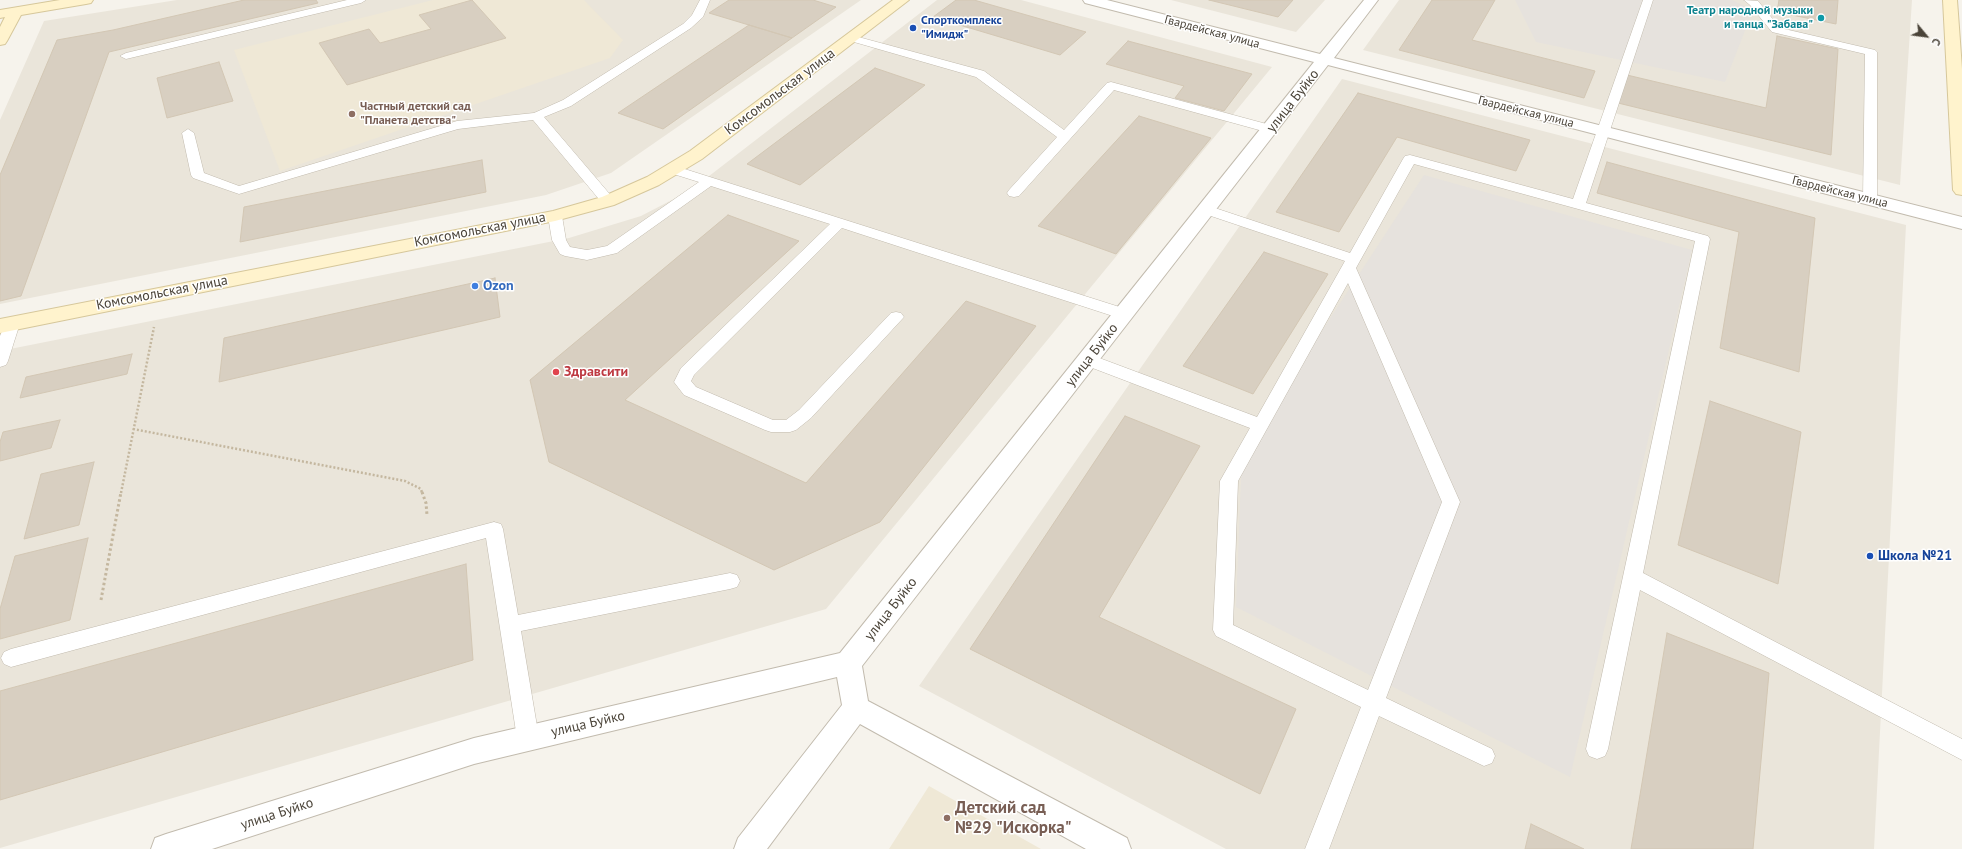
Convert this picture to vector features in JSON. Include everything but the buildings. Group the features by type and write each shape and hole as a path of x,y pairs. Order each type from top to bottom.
{"street":[{"path":"0,14 86,0"},
{"name":"Комсомольская улица","path":"6,325 556,216 608,201 632,191 672,170 717,139 902,0"},
{"name":"Гвардейская улица","path":"1090,0 1962,223"},
{"name":"улица Буйко","path":"166,849 474,751 848,663 1207,210 1371,0"},
{"path":"1950,0 1959,109 1962,190"},
{"path":"0,5 16,11"},
{"path":"0,41 16,11"},
{"path":"748,849 856,708 848,663"},
{"path":"856,708 1116,849"}],"lane":[{"path":"126,56 360,0"},
{"path":"188,133 198,175 238,190 457,125 536,116 567,103 687,26 697,17 705,0"},
{"path":"1578,206 1648,0"},
{"path":"1748,0 1754,2 1776,30 1871,52 1870,200"},
{"path":"851,38 980,74 1065,137"},
{"path":"1014,193 1111,86 1270,129"},
{"path":"536,116 608,201"},
{"path":"1484,756 1223,630 1229,481 1410,159 1703,239 1597,749"},
{"path":"672,170 1124,314"},
{"path":"556,216 559,240 565,252 587,255 612,250 709,181"},
{"path":"1207,210 1352,263 1451,502 1317,849"},
{"path":"840,223 687,372 682,382 690,391 771,426 790,426 805,414 896,317"},
{"path":"0,361 6,325"},
{"path":"1088,360 1260,425"},
{"path":"11,658 494,529 528,738"},
{"path":"1633,577 1962,750"},
{"path":"510,625 730,581"}],"path":[{"path":"95,636 132,429 154,325 147,327"},
{"path":"132,429 405,481 421,489 426,503 429,547"}],"shaded area":[{"path":"177,0 861,0 611,173 546,195 0,304 0,120 44,21"},
{"name":"Частный детский сад \"Планета детства\"","path":"433,0 584,0 623,40 610,58 280,171 234,50"},
{"path":"937,0 1021,0 1272,67 826,609 0,848 0,351 569,238 641,216 691,190"},
{"path":"1171,0 1325,0 1296,32"},
{"path":"1399,0 1912,0 1900,185 1363,50"},
{"path":"1515,0 1732,0 1753,10 1725,82 1536,42"},
{"path":"1342,79 1906,225 1874,849 1226,849 919,686"},
{"path":"1424,175 1692,250 1570,777 1236,607 1242,453"},
{"name":"Детский сад №29 \"Искорка\"","path":"929,786 1041,849 889,849"}],"place":[{"name":"Театр народной музыки и танца \"Забава\"","path":"1821,18"},
{"name":"Спорткомплекс \"Имидж\"","path":"913,28"},
{"name":"Частный детский сад \"Планета детства\"","path":"352,114"},
{"name":"Ozon","path":"475,286"},
{"name":"Здравсити","path":"556,372"},
{"name":"Школа №21","path":"1870,556"},
{"name":"Детский сад №29 \"Искорка\"","path":"947,818"}]}
